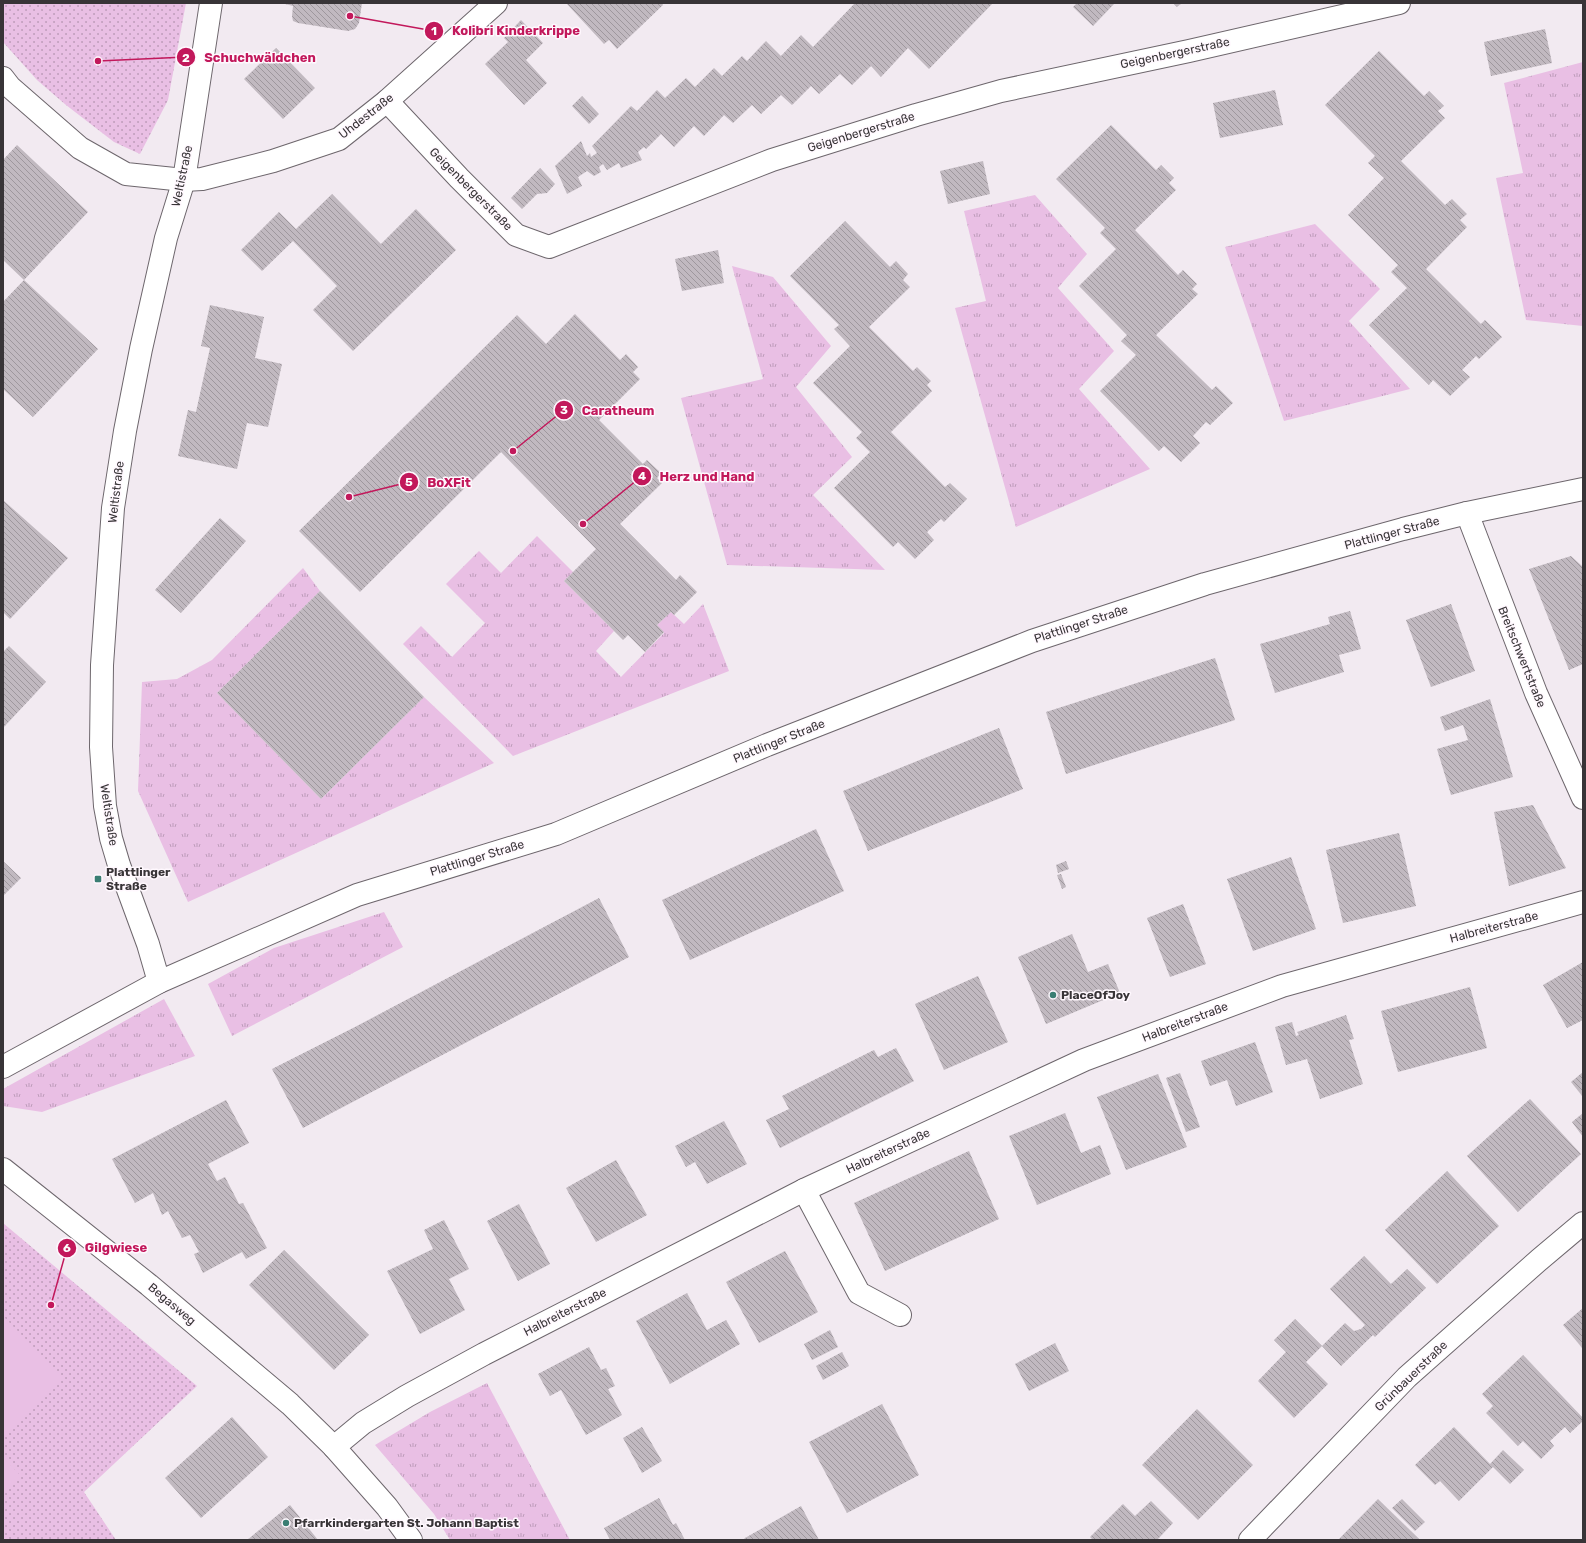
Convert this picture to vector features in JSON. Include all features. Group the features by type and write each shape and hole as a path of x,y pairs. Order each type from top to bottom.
{"street":[{"name":"Weltistraße","path":"159,982 148,944 119,865 111,838 105,806 101,747 102,665 113,508 125,431 141,348 166,238 184,180 211,3"},
{"name":"Uhdestraße","path":"3,78 10,87 80,148 126,174 184,180 202,179 273,161 339,139 387,101 496,3"},
{"name":"Geigenbergerstraße","path":"387,101 459,178 516,235 549,247 772,160 916,115 1001,91 1189,51 1368,6 1399,3"},
{"name":"Plattlinger Straße","path":"3,1067 159,982 357,895 556,834 767,746 1032,641 1205,584 1403,529 1467,513 1583,490"},
{"name":"Breitschwertstraße","path":"1467,513 1536,693 1583,798"},
{"name":"Halbreiterstraße","path":"334,1447 363,1423 484,1354 804,1190 1084,1060 1282,986 1583,902"},
{"name":"Begasweg","path":"3,1169 149,1285 290,1404 334,1447 387,1507 411,1540"},
{"path":"804,1190 859,1292 900,1315"},
{"name":"Grünbauerstraße","path":"1250,1540 1407,1377 1533,1265 1583,1223"}],"green space":[{"path":"3,3 186,3 168,100 140,154 114,142 66,105 37,80 3,42"},
{"path":"1583,62 1583,326 1526,320 1496,178 1523,173 1504,83"},
{"path":"1035,195 1087,254 1058,288 1114,351 1079,389 1150,469 1016,527 955,308 986,301 964,211"},
{"path":"1315,224 1380,289 1349,321 1410,389 1284,421 1225,247"},
{"path":"732,266 773,277 831,346 796,387 852,457 813,495 885,570 727,565 681,398 763,379"},
{"path":"537,536 573,572 564,581 614,631 596,651 621,677 664,633 657,625 671,612 684,624 703,604 729,671 513,756 403,644 421,626 452,657 485,623 446,584 479,551 501,573"},
{"path":"303,568 320,591 217,693 321,799 424,697 494,763 188,902 138,791 142,682 177,679 212,660"},
{"path":"384,912 403,947 232,1036 208,984 274,948"},
{"path":"164,999 195,1056 42,1112 3,1106 3,1089"},
{"path":"3,1223 197,1386 84,1492 116,1540 3,1540"},
{"path":"3,1316 63,1377 3,1437"},
{"path":"487,1383 570,1540 450,1540 434,1514 375,1445 430,1412"},
{"path":"3,1457 20,1475 3,1492"}],"building":[{"path":"281,3 362,3 359,23 355,29 348,31 293,21 293,6"},
{"path":"566,3 662,3 663,5 617,49 609,40 604,44"},
{"path":"855,3 993,3 929,69 908,48 881,77 871,66 852,85 840,74 819,94 811,86 792,105 781,95 761,114 752,105 733,123 724,115 704,136 694,126 674,147 661,134 646,149 644,147 638,152 642,160 621,168 619,163 607,170 603,164 599,167 601,172 594,176 587,171 578,177 582,186 567,194 555,166 581,141 587,156 590,153 591,157 597,153 592,146 631,106 637,111 657,90 665,98 686,78 695,87 714,68 722,76 742,56 747,61 766,41 781,56 801,35 813,47"},
{"path":"1077,3 1115,3 1093,26 1073,7"},
{"path":"1173,3 1182,3 1177,7"},
{"path":"521,20 543,43 526,60 547,83 524,105 485,64 508,42 504,38"},
{"path":"1545,29 1552,63 1491,76 1484,42"},
{"path":"276,48 315,88 283,119 244,79"},
{"path":"1379,51 1424,96 1429,91 1444,106 1438,111 1445,118 1401,161 1445,205 1452,199 1467,214 1460,220 1467,227 1426,269 1481,324 1485,320 1502,337 1479,359 1476,356 1462,370 1470,377 1450,396 1433,380 1429,385 1369,325 1407,288 1391,272 1398,265 1348,215 1384,178 1368,163 1375,156 1325,105"},
{"path":"1275,90 1283,125 1220,138 1213,103"},
{"path":"582,96 599,114 589,124 572,106"},
{"path":"1111,125 1156,170 1161,165 1174,178 1169,183 1176,190 1135,230 1178,275 1183,270 1197,284 1192,289 1198,294 1156,335 1212,390 1216,386 1233,403 1210,425 1206,422 1193,436 1200,443 1181,462 1164,446 1159,451 1100,391 1136,355 1121,341 1127,335 1079,286 1116,249 1100,233 1105,228 1056,179"},
{"path":"17,145 88,212 24,280 3,260 3,160"},
{"path":"983,161 990,194 948,204 940,171"},
{"path":"540,168 555,184 547,193 537,194 522,209 511,198"},
{"path":"332,194 381,244 416,209 456,250 353,351 313,310 337,286 293,241 262,271 241,250 279,212 296,229"},
{"path":"845,221 890,267 896,261 908,274 903,280 910,287 869,327 913,371 917,367 931,381 927,385 932,391 891,432 945,487 950,483 967,499 944,522 941,519 927,532 934,540 915,559 898,542 893,547 834,488 870,452 856,438 862,432 813,383 850,346 834,329 839,325 790,276"},
{"path":"718,250 724,283 682,291 675,259"},
{"path":"24,280 98,349 33,417 3,389 3,302"},
{"path":"210,305 264,317 255,358 282,364 268,427 247,423 237,469 178,456 188,410 196,412 210,348 201,346"},
{"path":"575,314 620,360 626,354 638,367 633,372 640,379 599,420 643,464 647,460 661,473 657,478 662,483 620,524 676,580 680,575 697,592 674,615 671,612 657,625 664,632 645,652 628,635 623,640 564,581 596,549 501,452 360,592 299,531 517,315 546,344"},
{"path":"3,500 68,558 10,619 3,612"},
{"path":"220,518 246,541 181,613 155,590"},
{"path":"1571,556 1583,567 1583,664 1569,670 1529,569"},
{"path":"320,591 424,697 321,799 217,693"},
{"path":"1451,604 1475,671 1431,687 1406,620"},
{"path":"1350,611 1361,649 1339,655 1344,672 1275,693 1260,644 1330,624 1328,617"},
{"path":"9,646 46,682 3,728 3,652"},
{"path":"1215,658 1235,720 1066,774 1046,712"},
{"path":"1490,699 1513,777 1451,795 1437,749 1468,740 1463,725 1445,731 1440,717"},
{"path":"999,728 1023,789 868,851 843,791"},
{"path":"1533,805 1566,868 1509,886 1494,812"},
{"path":"816,829 844,891 690,960 662,900"},
{"path":"1399,833 1416,906 1343,923 1326,850"},
{"path":"1291,857 1316,929 1253,951 1227,879"},
{"path":"3,861 21,878 3,896"},
{"path":"1066,861 1069,869 1058,873 1056,865"},
{"path":"1061,874 1066,887 1062,889 1057,875"},
{"path":"599,898 629,957 303,1128 272,1069 355,1027"},
{"path":"1183,904 1206,964 1170,977 1147,918"},
{"path":"1072,934 1088,972 1108,964 1120,993 1046,1024 1018,957"},
{"path":"1583,962 1583,1020 1567,1028 1543,985"},
{"path":"978,976 1008,1042 944,1070 915,1004"},
{"path":"1470,987 1487,1048 1398,1072 1381,1011"},
{"path":"1346,1015 1354,1039 1349,1040 1363,1084 1320,1099 1307,1059 1286,1065 1275,1027 1292,1022 1296,1036 1299,1035 1297,1032"},
{"path":"1255,1042 1273,1092 1236,1106 1227,1080 1210,1086 1201,1061"},
{"path":"896,1048 914,1081 780,1148 766,1120 789,1109 782,1096 874,1050 878,1057"},
{"path":"1583,1072 1583,1097 1571,1082"},
{"path":"1180,1073 1200,1127 1186,1132 1166,1078"},
{"path":"1158,1074 1187,1147 1126,1170 1097,1097"},
{"path":"1530,1099 1581,1154 1518,1212 1467,1156"},
{"path":"226,1100 249,1143 208,1164 217,1181 225,1177 239,1204 243,1203 267,1248 246,1259 242,1252 203,1273 194,1254 199,1252 190,1235 182,1238 168,1211 162,1215 153,1193 135,1203 112,1159"},
{"path":"1065,1113 1081,1153 1100,1145 1111,1174 1037,1205 1009,1136"},
{"path":"1583,1113 1583,1137 1572,1122"},
{"path":"724,1121 747,1164 707,1184 695,1162 686,1167 675,1146"},
{"path":"969,1151 999,1219 885,1271 854,1203"},
{"path":"616,1160 647,1215 596,1242 566,1188"},
{"path":"1447,1171 1499,1226 1437,1284 1385,1230"},
{"path":"519,1204 550,1264 518,1281 487,1221"},
{"path":"444,1220 469,1269 449,1279 465,1310 420,1334 387,1271 433,1249 424,1230"},
{"path":"284,1250 369,1335 334,1370 249,1285"},
{"path":"785,1251 818,1312 759,1343 726,1282"},
{"path":"1364,1256 1391,1284 1407,1269 1426,1288 1375,1337 1373,1335 1341,1366 1322,1346 1345,1323 1354,1331 1361,1329 1365,1325 1330,1289"},
{"path":"687,1293 707,1330 726,1320 740,1344 670,1384 636,1321"},
{"path":"1583,1308 1583,1349 1563,1325"},
{"path":"1295,1319 1322,1346 1306,1362 1328,1384 1294,1418 1258,1381 1286,1352 1274,1340"},
{"path":"830,1330 838,1347 812,1360 804,1344"},
{"path":"1055,1343 1069,1371 1029,1391 1015,1364"},
{"path":"589,1347 601,1370 606,1368 615,1386 608,1389 622,1415 586,1435 561,1390 550,1396 538,1374"},
{"path":"842,1352 849,1366 823,1380 816,1366"},
{"path":"1523,1355 1583,1418 1583,1421 1570,1433 1565,1427 1550,1441 1554,1446 1541,1459 1523,1441 1518,1446 1486,1413 1493,1406 1482,1394"},
{"path":"882,1404 919,1475 847,1513 809,1442"},
{"path":"1197,1409 1253,1465 1198,1520 1142,1465"},
{"path":"232,1417 268,1457 201,1518 165,1478"},
{"path":"642,1427 662,1461 642,1473 623,1438"},
{"path":"1454,1427 1490,1464 1503,1450 1524,1470 1510,1484 1493,1467 1459,1501 1440,1481 1435,1485 1415,1465"},
{"path":"659,1498 673,1525 676,1523 685,1540 610,1540 604,1528"},
{"path":"1378,1499 1420,1540 1338,1540"},
{"path":"1402,1499 1425,1522 1415,1531 1392,1508"},
{"path":"1151,1501 1173,1523 1158,1539 1159,1540 1093,1540 1090,1537 1123,1504 1135,1516"},
{"name":"Pfarrkindergarten St. Johann Baptist","path":"290,1505 318,1540 247,1540"},
{"path":"801,1506 819,1540 743,1540 745,1538"}],"place":[{"name":"Kolibri Kinderkrippe","path":"350,16"},
{"name":"Schuchwäldchen","path":"98,61"},
{"name":"Caratheum","path":"513,451"},
{"name":"BoXFit","path":"349,497"},
{"name":"Herz und Hand","path":"583,524"},
{"name":"Plattlinger Straße","path":"98,879"},
{"name":"PlaceOfJoy","path":"1053,995"},
{"name":"Gilgwiese","path":"51,1305"},
{"name":"Pfarrkindergarten St. Johann Baptist","path":"286,1523"}]}
